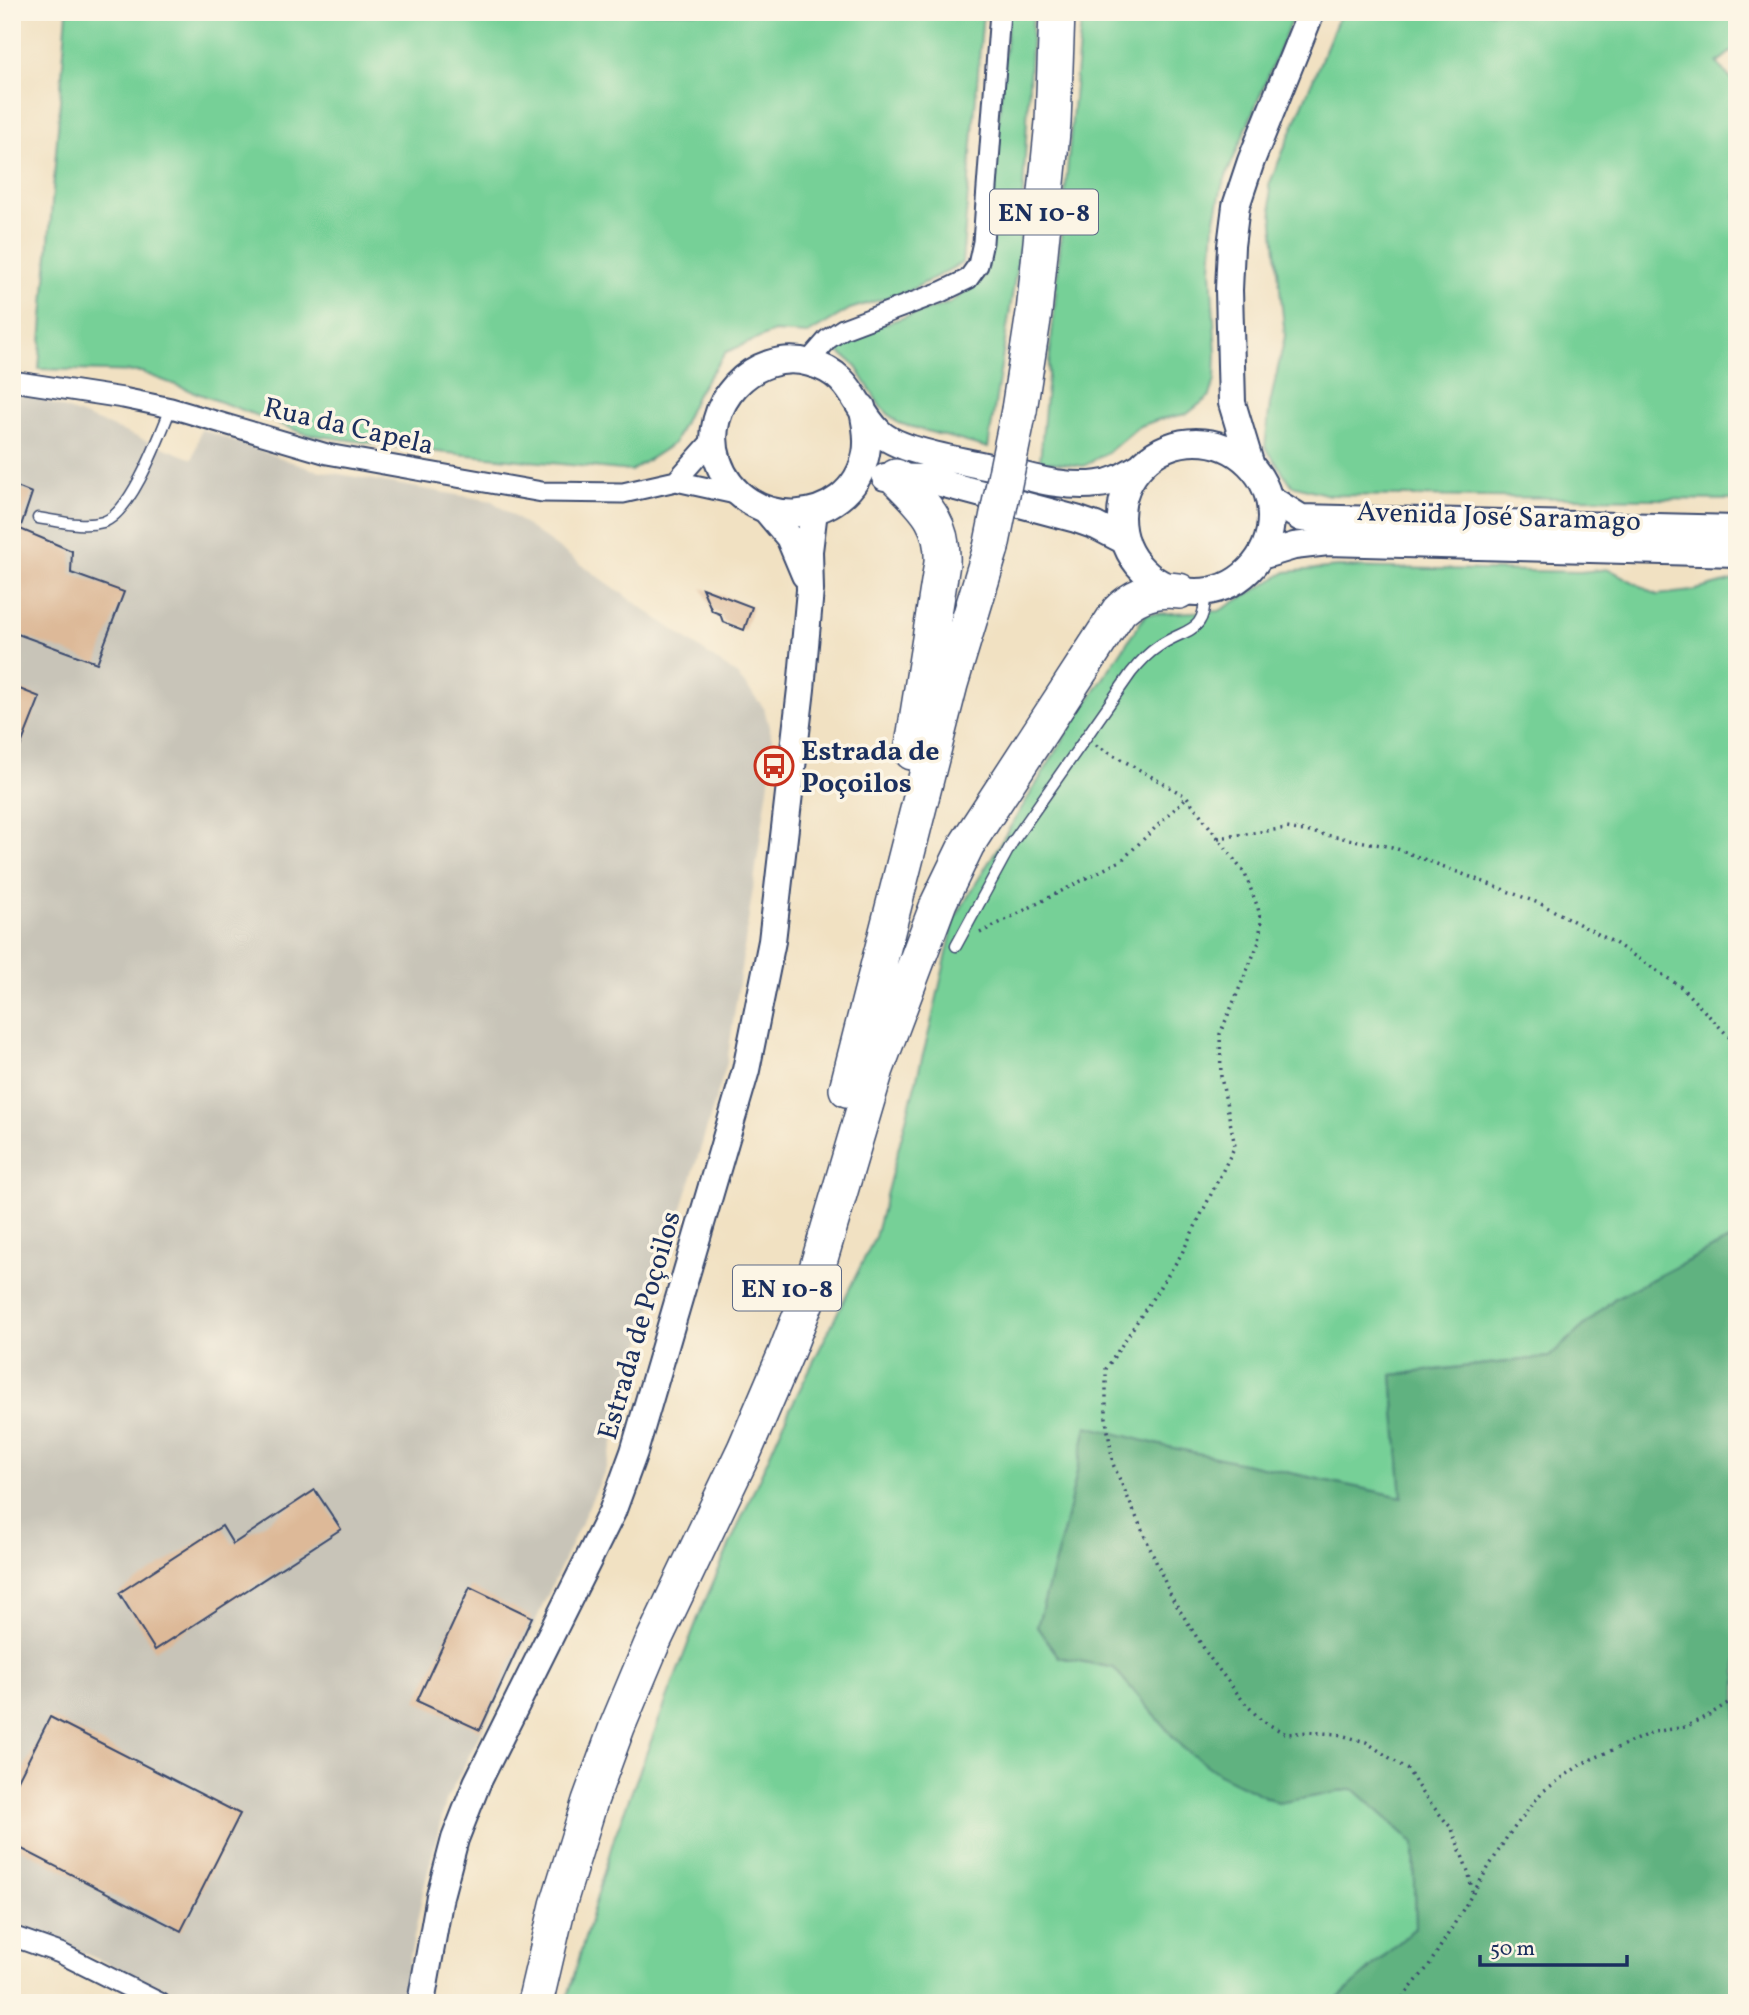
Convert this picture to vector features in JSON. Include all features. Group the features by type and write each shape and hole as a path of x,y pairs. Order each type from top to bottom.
{"highway":[{"name":"EN 10-8","path":"535,2003 558,1905 608,1751 651,1646 745,1449 811,1289 865,1068 961,704 1018,410 1034,313 1053,122 1056,12"},
{"path":"865,1068 943,544 937,524 927,509 896,477"},
{"path":"865,1068 967,844 1119,611 1139,596 1152,591 1163,589 1192,592"},
{"name":"EN 10-8","path":"515,2003 537,1906 561,1825 594,1734 618,1672 753,1378 865,1068"}],"main road":[{"name":"Estrada de Poçoilos","path":"1261,556 1270,528 1269,498 1265,486 1251,466 1232,403 1229,289 1231,246 1236,206 1251,161 1311,12"},
{"name":"Estrada de Poçoilos","path":"810,590 789,537 767,511 740,495 726,479 717,459 714,438 717,415 727,394 742,377 762,365 785,360 808,362 831,371 849,387 879,432 905,447 1052,482 1079,485 1101,484 1121,478 1158,452 1189,442 1205,431 1232,403"},
{"name":"Estrada de Poçoilos","path":"767,511 791,515 814,511 845,492 857,478 866,455 868,431 862,407"},
{"name":"Estrada de Poçoilos","path":"1189,442 1203,442 1229,450 1251,466"},
{"name":"Estrada de Poçoilos","path":"1141,466 1133,476 1122,501 1125,541 1145,573 1166,587 1192,592"},
{"path":"857,478 922,478 1076,519 1125,541"},
{"name":"Avenida José Saramago","path":"1269,498 1301,518 1737,529"},
{"name":"Estrada de Poçoilos","path":"421,2003 440,1896 455,1839 477,1783 612,1513 638,1440 746,1070 772,941 801,689 814,511"},
{"name":"Avenida José Saramago","path":"1261,556 1294,546 1328,542 1737,553"},
{"path":"1192,592 1231,584 1253,567 1261,556"}],"street":[{"path":"808,362 828,339 843,329 950,288 968,279 978,265 983,242 1000,12"},
{"name":"Rua da Capela","path":"12,381 170,408 327,454 542,492 623,493 676,481 740,495"},
{"path":"676,481 714,438"},
{"path":"12,1936 60,1953 160,2003"}],"lane":[{"path":"38,518 78,525 104,522 125,505 156,444 170,408"},
{"path":"956,946 1012,843 1130,673 1159,645 1200,623 1205,611 1192,592"}],"path":[{"path":"1086,739 1186,797 1245,874 1261,922 1259,942 1220,1034 1221,1077 1235,1146 1181,1255 1106,1369 1106,1418 1113,1464 1172,1598 1210,1658 1244,1702 1261,1720 1286,1734 1337,1734 1366,1742 1408,1770 1422,1793 1452,1829 1469,1874 1472,1891"},
{"path":"956,946 1122,860 1186,797"},
{"path":"1218,838 1287,828 1392,847 1541,904 1615,943 1682,987 1737,1045"},
{"path":"1398,2003 1429,1967 1472,1891 1507,1837 1542,1792 1583,1763 1653,1732 1685,1727 1737,1697"}],"shaded area":[{"path":"12,393 38,398 193,459 201,429 311,469 492,501 737,675 764,708 774,747 727,1063 660,1279 605,1471 519,1657 446,1801 424,1887 401,2003 199,2003 12,1922"}],"green space":[{"path":"67,12 983,12 962,263 909,291 850,309 808,334 774,332 726,352 698,392 674,443 631,471 428,451 306,434 141,372 39,369"},
{"path":"1009,12 1033,12 1020,246 988,448 898,423 880,406 855,365 834,348 864,330 950,303 983,279"},
{"path":"1082,12 1295,12 1222,186 1214,224 1211,269 1216,354 1215,380 1210,396 1187,414 1138,427 1111,450 1084,466 1040,461"},
{"path":"1341,12 1737,12 1737,47 1717,63 1737,86 1737,500 1329,495 1292,485 1265,447 1270,404 1285,336 1269,185"},
{"path":"1338,567 1580,572 1609,569 1657,595 1692,591 1737,579 1737,1236 1615,1298 1549,1357 1392,1375 1402,1497 1087,1427 1065,1526 1037,1627 1059,1657 1114,1668 1182,1747 1278,1803 1354,1789 1414,1843 1416,1927 1333,2003 566,2003 614,1838 701,1610 789,1411 875,1237 930,1028 955,918 1069,730 1146,614 1219,611 1286,572"},
{"path":"1737,1236 1737,2003 1333,2003 1416,1927 1414,1843 1354,1789 1278,1803 1219,1774 1182,1747 1114,1668 1059,1657 1037,1627 1065,1526 1087,1426 1164,1446 1402,1497 1392,1375 1549,1357 1615,1298"}],"building":[{"path":"12,485 32,493 20,529 72,551 71,573 124,592 97,663 12,632"},
{"path":"702,588 752,607 744,630 723,622 720,614 712,611"},
{"path":"12,686 40,697 13,765 12,765"},
{"path":"315,1490 341,1529 155,1650 119,1593 222,1526 233,1544"},
{"path":"470,1587 532,1617 480,1730 417,1701"},
{"path":"50,1717 240,1814 181,1931 12,1844 12,1792"}],"place":[{"name":"Estrada de Poçoilos","path":"774,766"}]}
